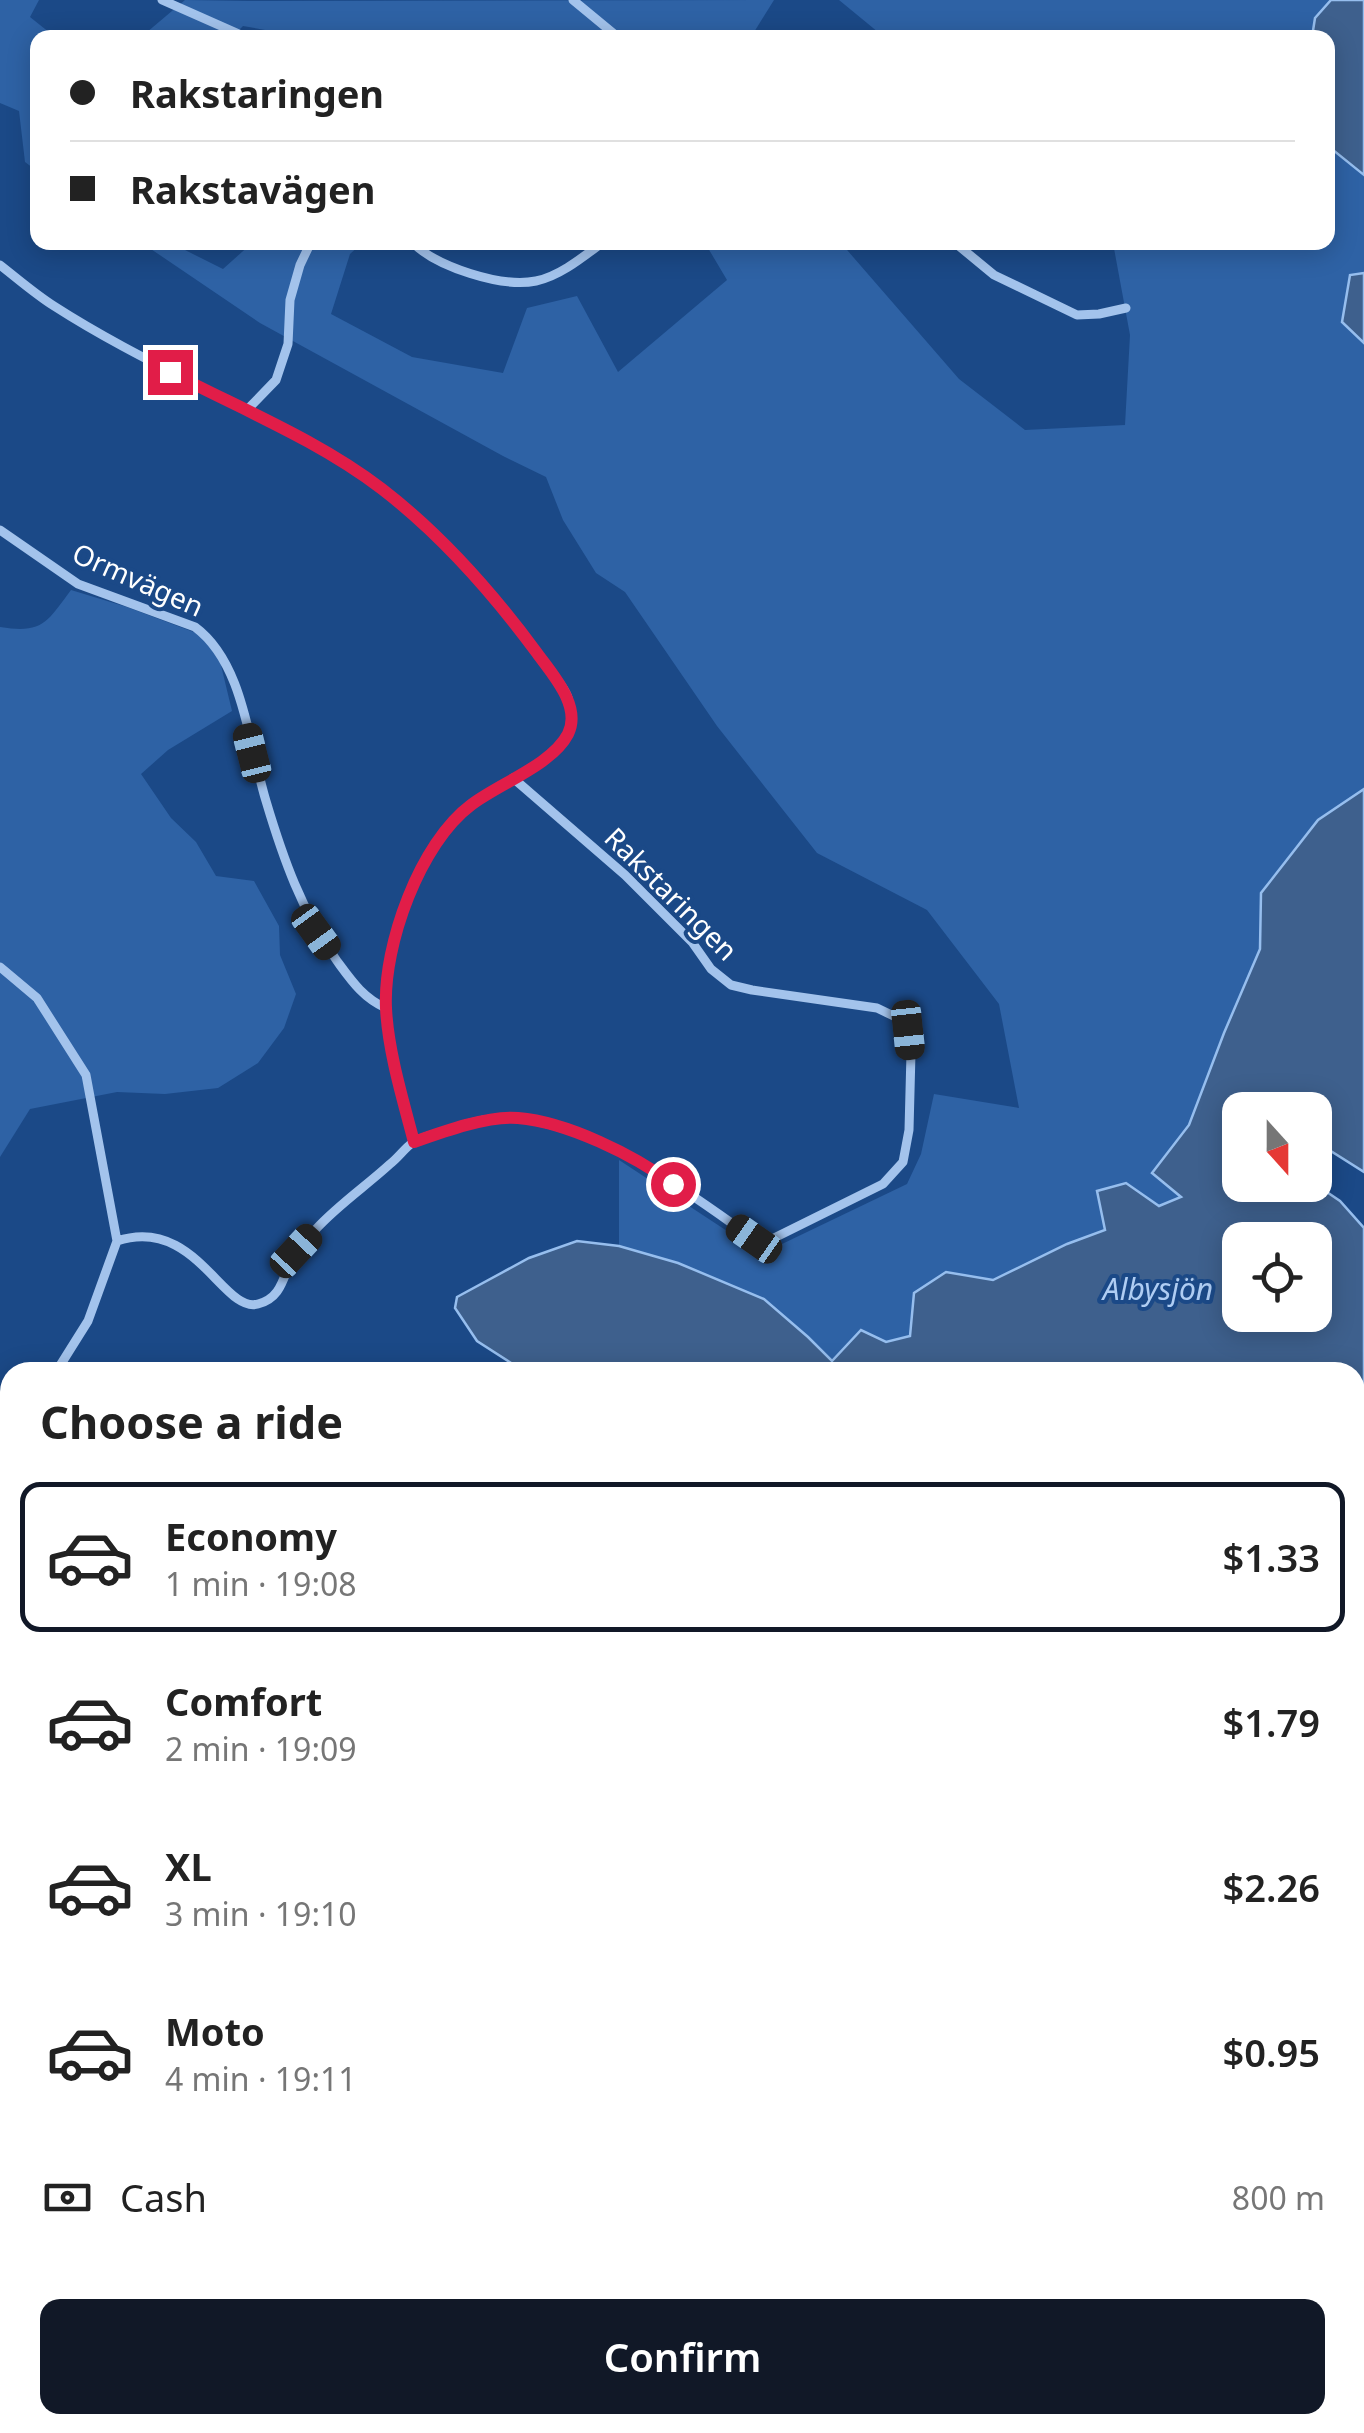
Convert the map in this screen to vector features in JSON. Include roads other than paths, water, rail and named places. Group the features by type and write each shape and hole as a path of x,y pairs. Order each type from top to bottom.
{"street":[{"path":"162,0 230,30"},
{"path":"573,0 609,30"},
{"path":"247,410 276,380 288,344 290,300 307,250"},
{"path":"421,250 445,263 516,283 538,281 561,271 591,250"},
{"path":"963,250 994,276 1077,315 1126,308"},
{"path":"0,265 52,305 330,456 380,488 446,544 492,593 568,697 571,724 567,736 550,754 470,805 447,828 427,855 400,921 388,969 386,1008 414,1142 322,1222 296,1251 274,1297 262,1304 244,1304 194,1256 175,1244 150,1235 117,1241"},
{"name":"Ormvägen","path":"0,530 78,584 195,627 211,640 224,658 238,696 290,876 316,932 369,1000 386,1008"},
{"name":"Rakstaringen","path":"414,1142 462,1125 516,1117 572,1130 656,1172 754,1239 770,1240 883,1184 903,1162 910,1130 910,1053 908,1030 902,1020 876,1008 731,985 625,875 514,778"},
{"path":"0,967 37,998 86,1075 117,1241 88,1322 62,1362"}],"water":[{"path":"1331,0 1364,0 1364,175 1335,152 1335,30 1313,30 1315,18"},
{"path":"1364,273 1364,343 1342,322 1350,275"},
{"name":"Albysjön","path":"1364,789 1364,1172 1332,1152 1332,1092 1222,1092 1222,1202 1332,1202 1332,1196 1364,1228 1364,1362 510,1362 477,1341 455,1308 457,1297 529,1258 577,1241 619,1246 678,1263 764,1299 832,1361 861,1330 886,1342 910,1336 914,1293 946,1272 993,1280 1105,1230 1097,1191 1126,1183 1159,1206 1181,1197 1152,1173 1189,1125 1260,949 1261,893 1318,820"}]}
